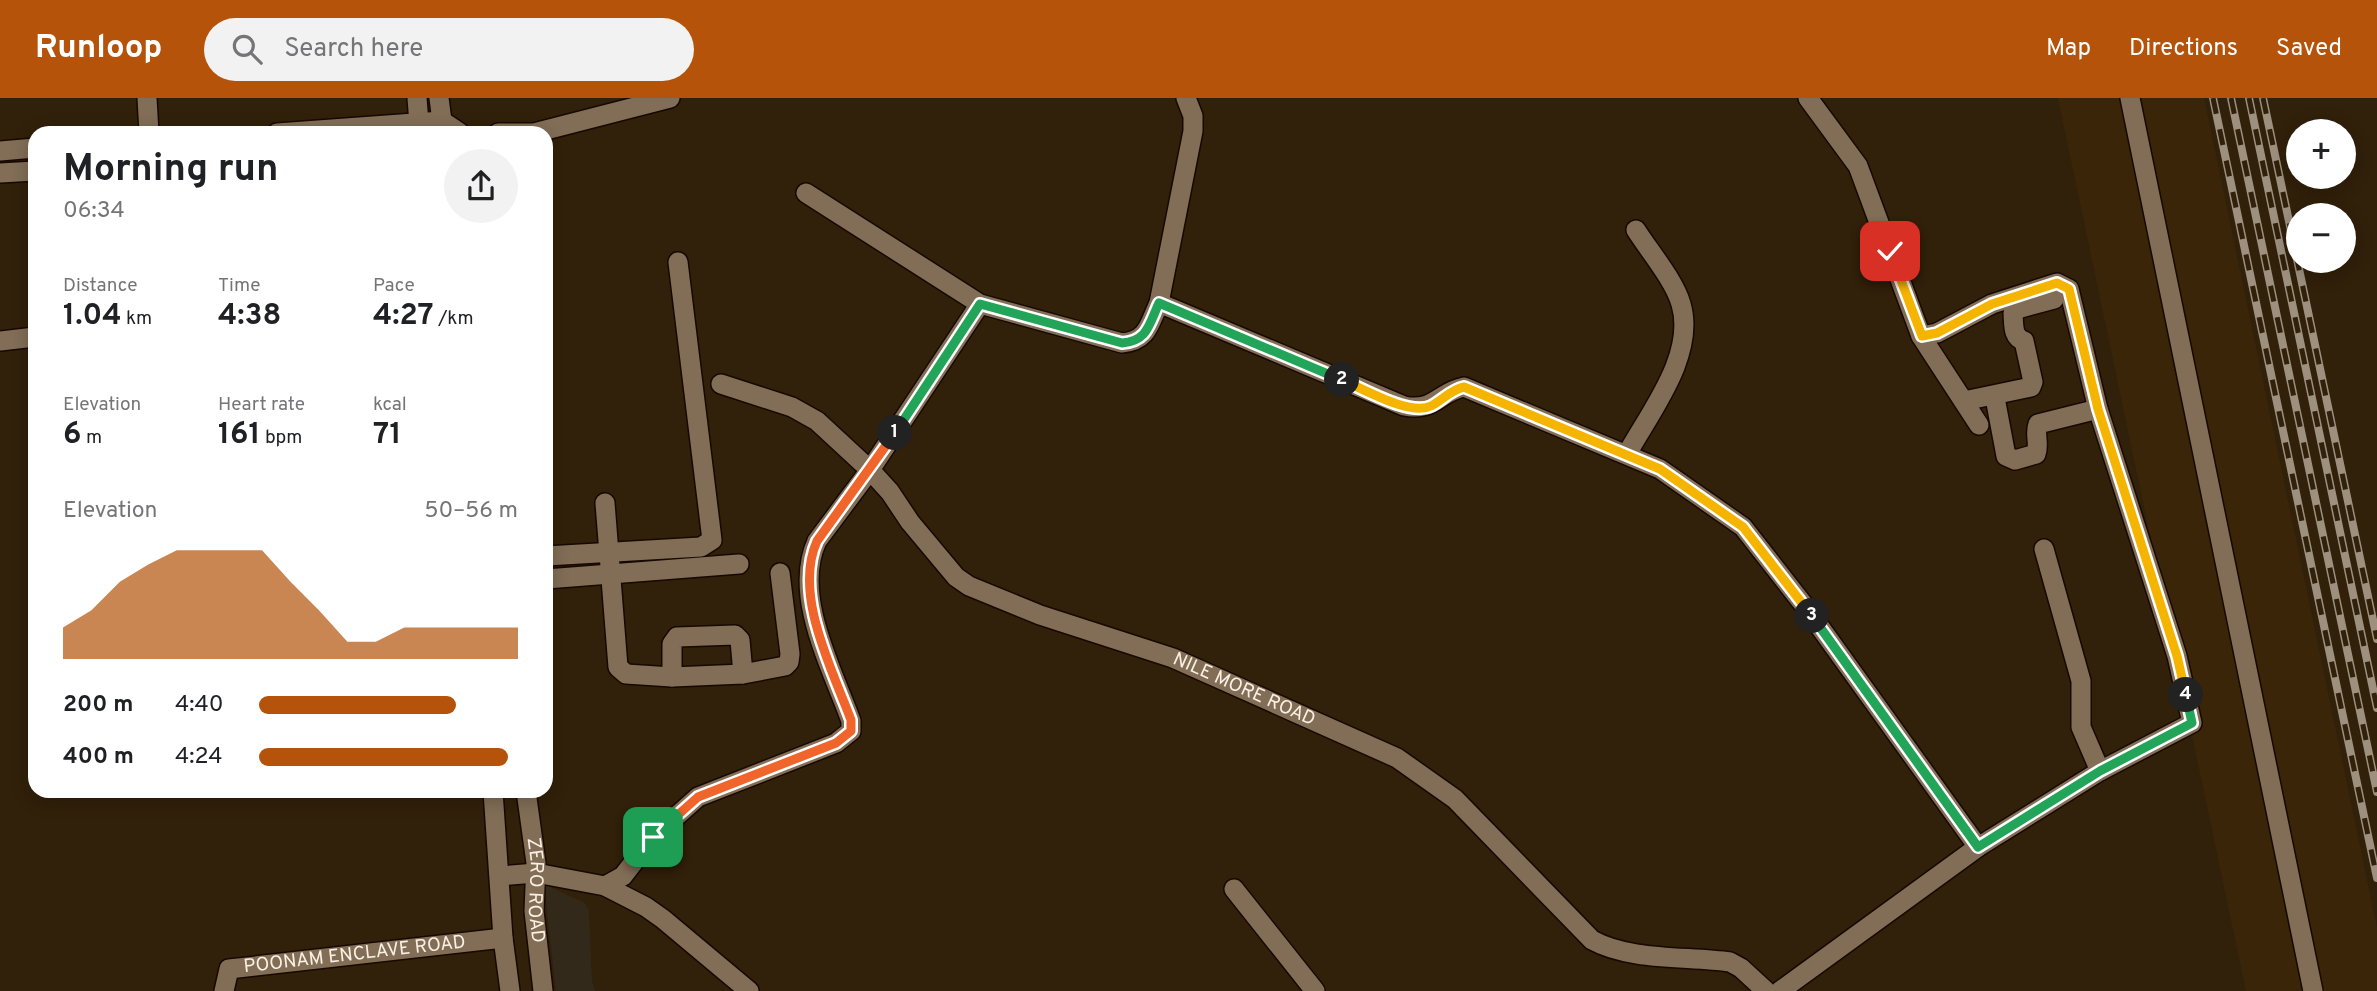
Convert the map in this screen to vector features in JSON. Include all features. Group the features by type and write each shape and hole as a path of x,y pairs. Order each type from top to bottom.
{"street":[{"path":"147,98 149,126"},
{"path":"416,98 420,126"},
{"path":"439,98 442,121 450,126"},
{"path":"553,128 670,98"},
{"path":"806,193 980,304 1122,343 1135,342 1143,336 1159,303 1193,131 1193,116 1186,98"},
{"path":"1808,98 1858,166 1922,336 1979,425"},
{"path":"2130,98 2313,991"},
{"path":"426,126 442,121"},
{"path":"0,151 28,149"},
{"path":"0,173 28,171"},
{"path":"1627,454 1678,363 1683,337 1683,314 1676,293 1636,230"},
{"path":"553,556 701,547 712,540 678,262"},
{"path":"1780,991 1978,847 2100,771 2192,723 2177,656 2098,409 2069,289 2057,283 1992,304 1937,333 1922,336"},
{"path":"1964,401 2031,387 2033,382 2024,341 2017,339 2014,334 2013,313 2017,309 2054,299"},
{"path":"1159,303 1404,407 1418,409 1431,406 1454,389 1464,387 1660,469 1743,527 1807,609 1978,847"},
{"path":"605,886 623,876 653,837 698,797 836,743 851,731 851,720 818,635 808,572 813,551 817,541 870,470 980,304"},
{"path":"0,341 28,338"},
{"name":"NILE MORE ROAD","path":"721,384 805,412 870,470 956,577 969,586 1040,615 1173,658 1385,751 1455,799 1592,940 1607,948 1625,952 1730,962 1741,968 1766,991"},
{"path":"1996,403 2006,456 2015,460 2036,454 2038,424 2098,409"},
{"path":"605,503 618,667 626,674 672,677 744,674 785,666 789,662 790,654 780,573"},
{"path":"2044,549 2081,681 2081,727 2100,771"},
{"path":"553,578 739,564"},
{"path":"672,677 672,644 677,637 734,635 740,640 744,674"},
{"name":"ZERO ROAD","path":"494,798 503,938 510,991"},
{"name":"ZERO ROAD","path":"527,798 536,873 534,911 543,991"},
{"path":"500,876 536,873 605,886 663,919 749,991"},
{"path":"1234,889 1315,991"},
{"name":"POONAM ENCLAVE ROAD","path":"224,991 229,969 503,938"}],"shaded area":[{"path":"2058,98 2204,98 2377,928 2377,991 2246,991"},
{"path":"544,884 585,903 589,911 592,981 595,991 556,991"}],"railway":[{"path":"2213,98 2377,878"},
{"path":"2231,98 2377,792"},
{"path":"2249,98 2377,708"},
{"path":"2263,98 2377,639"}],"route":[{"path":"653,837 698,797 836,743 851,731 851,720 818,635 808,572 813,551 817,541 870,470 980,304 1122,343 1135,342 1143,336 1159,303 1404,407 1418,409 1431,406 1454,389 1464,387 1660,469 1743,527 1807,609 1978,847 2100,771 2192,723 2177,656 2098,409 2069,289 2057,283 1992,304 1937,333 1922,336 1890,251"}]}
